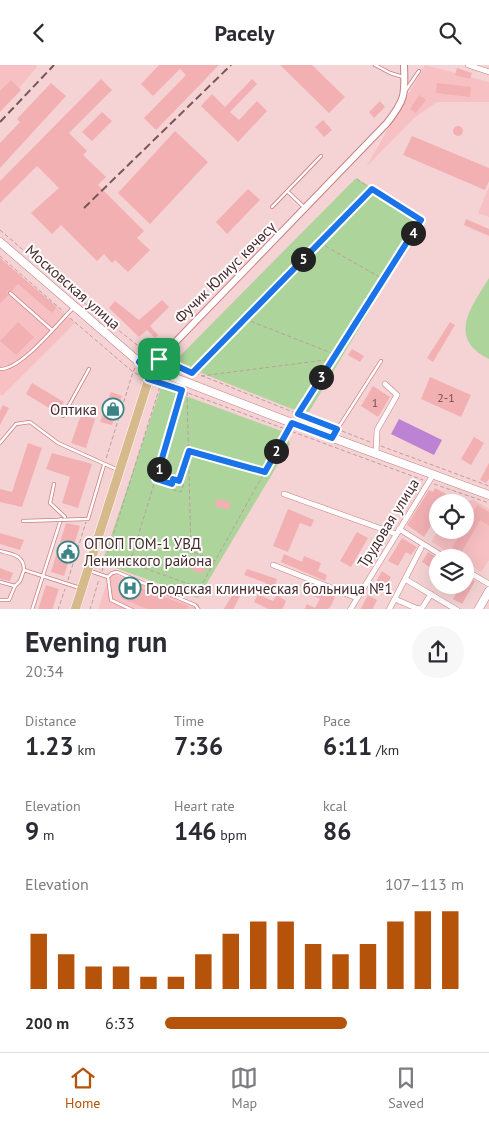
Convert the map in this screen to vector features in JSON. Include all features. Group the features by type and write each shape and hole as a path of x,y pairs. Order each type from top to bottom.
{"main road":[{"name":"Московская улица","path":"0,242 139,362 152,369 290,427 332,438 489,495"},
{"name":"Фучик Юлиус көчөсү","path":"75,609 152,369"},
{"path":"478,609 489,591"}],"street":[{"path":"404,65 406,90"},
{"path":"468,65 489,72"},
{"name":"Фучик Юлиус көчөсү","path":"152,369 159,359 387,123 402,101 406,90"},
{"path":"376,454 377,430 398,395 385,384"},
{"name":"Трудовая улица","path":"350,609 433,475"},
{"path":"284,494 398,532 429,549"},
{"path":"389,609 421,548"},
{"path":"273,565 357,598"},
{"path":"474,575 489,584"},
{"path":"406,579 429,593"},
{"path":"395,599 418,609 422,608 431,594 457,609"}],"lane":[{"path":"375,65 390,73 405,77"},
{"path":"406,90 419,71"},
{"path":"272,207 321,157"},
{"path":"287,191 306,209"},
{"path":"10,293 52,330"},
{"path":"0,369 8,369 22,361 74,307"},
{"path":"332,438 380,361"},
{"path":"63,416 90,369"},
{"path":"0,442 16,424 30,422 58,443 120,471"},
{"path":"23,521 66,518 88,519 104,465"},
{"path":"54,484 50,503 66,518"},
{"path":"32,609 61,519"},
{"path":"0,551 19,557 24,563 24,570 20,581 15,586 9,600 0,600"},
{"path":"24,570 82,588"},
{"path":"88,571 101,573 108,577"},
{"path":"108,577 116,572 195,605 199,609"},
{"path":"108,577 111,600 132,609"},
{"path":"0,582 15,586"}],"path":[{"path":"115,558 200,588 290,427 421,220 357,179"},
{"path":"192,373 372,189"},
{"path":"0,229 94,311 146,352 159,359 376,445 489,486"},
{"path":"319,243 383,279"},
{"path":"0,256 133,373 290,427 428,482 489,503"},
{"path":"244,319 335,355"},
{"path":"104,465 133,373 146,352"},
{"path":"200,376 333,359"},
{"path":"90,609 160,383"},
{"path":"130,563 182,390"},
{"path":"187,392 191,551 215,561"},
{"path":"189,451 265,472"},
{"path":"179,481 189,451"},
{"path":"156,479 172,484"},
{"path":"173,479 179,481 184,483 181,493 170,489 173,479"},
{"path":"183,487 190,489"},
{"path":"58,609 88,519"}],"shaded area":[{"path":"0,65 35,65 37,67 0,110"},
{"path":"425,65 489,82 489,102 437,102 414,118 366,167"},
{"path":"489,187 489,217 478,213"},
{"path":"0,258 75,323 2,396 0,394"},
{"path":"399,419 442,440 434,455 391,434"},
{"path":"474,500 489,509 489,560 481,572 474,568 474,549 443,549 431,542 433,539 474,539"},
{"name":"Городская клиническая больница №1","path":"110,573 199,604 199,609 98,609"}],"green space":[{"path":"356,178 424,220 309,412 292,409 174,362"},
{"path":"489,278 489,359 476,351 468,341 466,332 470,310"},
{"path":"161,387 284,432 290,444 198,598 102,563"}],"building":[{"path":"159,65 219,65 156,130 144,118 186,75 180,69 153,96 141,84"},
{"path":"280,65 312,65 345,97 329,113"},
{"path":"457,68 472,73 470,79 455,75"},
{"path":"101,79 112,90 69,133 87,151 83,155 106,177 98,185 144,231 137,238 150,250 128,272 115,260 112,263 104,254 97,261 61,225 52,234 31,213 59,188 37,166 0,203 0,181"},
{"path":"252,79 257,84 230,112 239,120 257,101 267,111 238,142 201,106 212,94 225,107"},
{"path":"11,80 21,90 0,112 0,91"},
{"path":"51,83 66,96 0,168 0,143 20,122 17,119"},
{"path":"437,83 471,87 470,97 436,93"},
{"path":"419,95 426,100 416,113 410,109"},
{"path":"380,101 385,107 374,118 369,112"},
{"path":"102,112 112,121 92,141 82,132"},
{"path":"323,120 332,130 324,137 315,127"},
{"path":"456,126 460,126 463,131 462,135 456,136 453,133 453,129"},
{"path":"175,131 208,162 150,224 118,193"},
{"path":"412,136 489,168 489,181 485,190 403,155"},
{"path":"248,189 260,200 227,234 216,222"},
{"path":"466,219 489,229 489,236 464,225"},
{"path":"0,258 57,307 52,313 18,284 12,291 7,291 8,295 0,304"},
{"path":"162,300 169,307 150,326 158,335 155,338 147,330 139,337 109,308 115,301 139,320"},
{"path":"18,322 34,337 16,355 0,341"},
{"path":"450,322 455,325 433,362 427,358"},
{"path":"352,349 364,356 360,362 348,355"},
{"path":"430,377 471,395 461,417 421,399"},
{"path":"32,383 64,402 57,413 26,394"},
{"path":"373,386 390,397 378,417 361,406"},
{"path":"111,392 122,396 112,425 100,422"},
{"path":"3,405 9,408 0,425 0,411"},
{"path":"81,415 95,419 86,448 71,443"},
{"path":"474,437 484,443 471,465 461,459"},
{"path":"28,443 42,448 22,507 0,502 0,489 12,492"},
{"path":"52,453 92,464 78,508 62,503 70,477 46,469"},
{"path":"489,463 489,479 486,483 480,480"},
{"path":"435,488 446,494 429,494 429,529 424,537 407,525 429,490 433,492"},
{"path":"217,499 231,502 229,510 215,506"},
{"path":"477,505 489,512 489,526 480,520 474,530 474,510"},
{"path":"288,509 314,520 311,527 300,523 288,552 273,546"},
{"path":"66,523 80,526 64,576 51,572"},
{"path":"357,532 368,538 351,567 340,561"},
{"path":"0,533 24,540 20,550 0,544"},
{"path":"402,538 417,547 411,555 406,552 398,566 388,561"},
{"path":"457,539 469,539 463,549 452,548"},
{"path":"428,552 429,553 429,566 422,562"},
{"path":"284,554 302,562 304,556 321,563 318,571 327,575 325,581 281,562"},
{"path":"193,561 206,567 203,574 190,569"},
{"path":"0,568 13,573 10,581 0,579"},
{"path":"247,569 277,579 273,592 264,588 266,583 244,575"},
{"path":"382,571 391,577 383,591 374,585"},
{"path":"127,583 188,606 187,609 148,609 121,598"},
{"path":"46,585 59,589 52,609 38,609"},
{"path":"317,587 335,597 328,609 304,609 307,604 315,608 320,599 312,595"},
{"path":"235,591 241,594 234,609 224,609"},
{"path":"258,594 273,601 277,595 286,601 282,609 268,609 254,602"},
{"path":"456,594 468,594 462,604 453,599"},
{"path":"368,595 377,600 372,609 361,609"}],"railway":[{"path":"0,122 54,65"},
{"path":"84,208 231,65"}],"place":[{"name":"Оптика","path":"113,409"},
{"name":"ОПОП ГОМ-1 УВД Ленинского района","path":"68,552"},
{"name":"Городская клиническая больница №1","path":"130,588"}],"route":[{"path":"372,189 421,220 298,414 337,429 332,438 292,423 265,472 189,451 179,481 173,479 172,484 156,479 182,390 148,379 152,369 139,362 146,352 159,359 192,373 372,189"}]}
